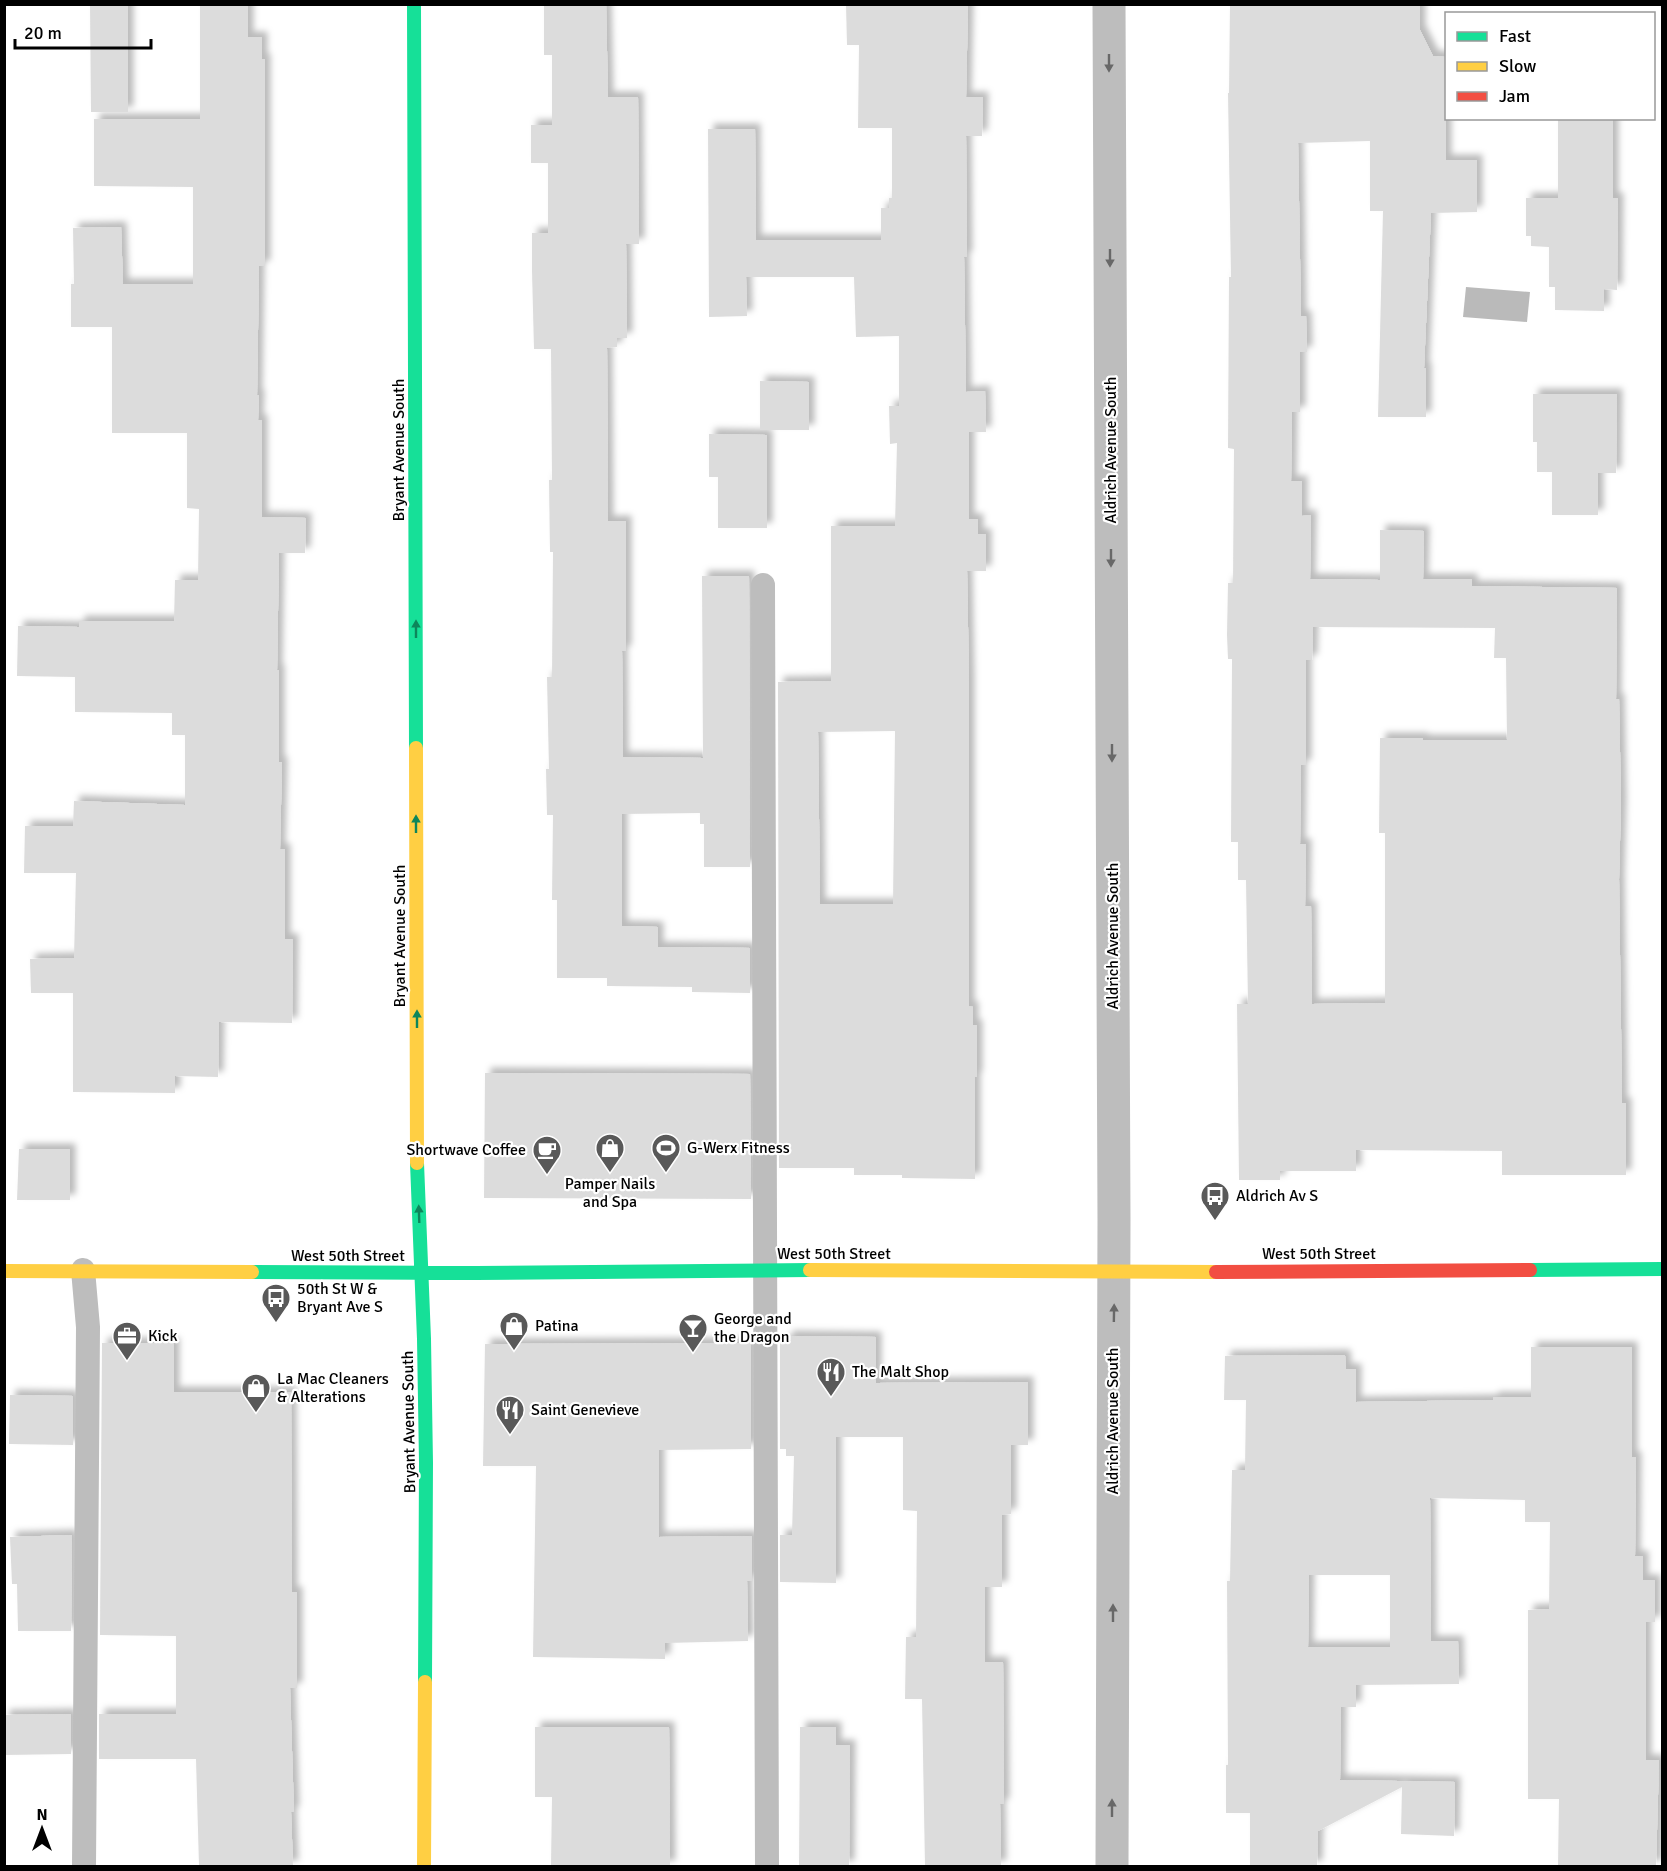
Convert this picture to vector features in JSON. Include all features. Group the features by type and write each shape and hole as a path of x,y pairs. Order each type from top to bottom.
{"street":[{"name":"Bryant Avenue South","path":"414,4 417,1173 426,1463 424,1866"},
{"name":"Aldrich Avenue South","path":"1109,4 1114,1273 1112,1866"},
{"name":"West 50th Street","path":"4,1271 421,1273 766,1270 1114,1273 1662,1269"}],"lane":[{"path":"764,585 767,1866"},
{"path":"83,1270 88,1327 84,1866"}],"shaded area":[{"path":"1466,287 1530,292 1527,322 1463,317"}],"building":[{"path":"90,4 128,4 128,112 91,112"},
{"path":"200,4 248,4 248,37 262,37 262,59 265,59 265,266 259,266 257,395 259,395 258,420 262,420 262,517 306,518 305,553 279,553 277,670 279,670 279,762 282,762 280,849 285,849 285,939 293,939 292,1023 219,1022 218,1077 175,1076 175,1093 73,1092 73,993 31,993 30,959 74,958 76,873 24,873 25,826 73,826 74,801 185,805 185,735 172,735 172,713 75,712 75,677 17,676 18,626 79,627 79,621 174,621 175,580 198,580 199,509 187,508 187,433 112,433 112,327 71,327 71,284 74,284 73,228 121,227 123,284 193,284 193,187 94,186 94,119 200,119"},
{"path":"544,4 606,4 608,97 638,97 639,244 626,244 627,338 617,338 617,347 607,348 608,521 626,521 626,651 622,651 623,757 703,758 702,576 749,576 750,867 704,867 704,824 700,824 700,813 622,814 622,926 658,927 658,947 750,948 750,993 692,992 692,987 607,986 607,978 557,978 557,900 552,900 553,815 547,815 546,769 549,769 547,677 552,677 553,552 550,552 549,480 552,480 551,349 534,349 532,271 532,233 548,233 548,163 531,163 531,125 552,125 552,55 544,55"},
{"path":"846,4 968,5 966,97 983,97 982,136 966,136 967,257 964,257 966,392 985,391 986,432 969,432 969,519 978,519 978,534 986,534 986,571 967,571 969,1006 973,1007 973,1025 977,1025 975,1179 854,1175 854,1168 779,1168 778,682 831,681 831,526 895,526 897,443 890,444 889,406 899,406 899,336 856,337 854,277 746,277 747,316 709,317 708,129 755,129 756,240 881,240 881,208 889,208 889,198 892,198 892,128 858,128 859,45 847,45","holes":["895,731 893,904 820,904 818,732"]},
{"path":"1230,4 1420,4 1420,30 1433,56 1445,57 1446,160 1477,160 1477,212 1431,213 1424,368 1426,368 1426,417 1378,417 1383,211 1370,211 1370,141 1298,143 1301,316 1306,316 1307,352 1300,352 1300,412 1292,412 1291,481 1302,481 1302,516 1311,515 1310,579 1380,580 1380,530 1424,531 1423,579 1472,579 1472,586 1617,588 1616,699 1619,699 1621,803 1619,879 1622,1103 1626,1103 1626,1175 1502,1175 1502,1151 1356,1150 1356,1171 1280,1171 1280,1180 1239,1180 1237,1004 1248,1004 1246,880 1238,880 1238,842 1231,842 1232,659 1228,659 1227,635 1228,583 1233,583 1234,449 1228,448 1229,277 1231,277 1228,93","holes":["1313,627 1495,628 1494,658 1506,658 1507,740 1380,738 1379,833 1385,833 1385,1003 1312,1004 1311,906 1305,906 1306,844 1300,844 1301,765 1306,765 1306,660 1312,660"]},
{"path":"1558,120 1613,120 1613,198 1618,198 1617,290 1604,289 1604,311 1555,310 1555,287 1549,287 1549,247 1531,246 1531,236 1526,236 1526,198 1558,198"},
{"path":"760,381 809,382 809,430 760,430"},
{"path":"1533,394 1617,394 1616,473 1598,473 1598,515 1552,515 1552,472 1537,472 1537,442 1533,442"},
{"path":"709,434 767,435 767,528 718,528 718,477 709,477"},
{"path":"485,1073 750,1074 751,1199 484,1198"},
{"path":"19,1149 70,1149 70,1200 17,1200"},
{"path":"787,1336 876,1337 876,1383 1028,1382 1028,1445 1011,1445 1011,1514 1002,1515 1002,1587 985,1587 985,1662 1003,1662 1004,1804 1000,1804 1001,1866 925,1866 922,1699 905,1699 906,1637 916,1637 917,1511 903,1510 903,1437 836,1437 836,1583 780,1582 780,1535 792,1535 794,1456 786,1456 786,1449 780,1449 780,1342 787,1342"},
{"path":"102,1343 174,1343 174,1392 291,1392 292,1592 297,1592 297,1688 290,1688 294,1812 291,1812 293,1866 199,1866 196,1759 99,1759 99,1714 176,1714 176,1636 100,1635"},
{"path":"751,1343 751,1449 659,1450 659,1537 752,1536 752,1581 747,1581 748,1641 665,1643 665,1659 533,1657 536,1466 483,1466 485,1344"},
{"path":"1531,1347 1632,1347 1632,1457 1636,1457 1635,1556 1643,1556 1643,1580 1655,1580 1655,1622 1646,1622 1646,1760 1659,1760 1656,1866 1558,1866 1559,1799 1528,1799 1528,1610 1549,1609 1550,1522 1525,1522 1525,1500 1430,1498 1431,1641 1458,1641 1459,1684 1356,1685 1356,1707 1341,1707 1340,1780 1455,1782 1454,1836 1401,1834 1402,1787 1318,1831 1317,1866 1250,1866 1250,1813 1226,1813 1227,1581 1230,1581 1232,1470 1245,1470 1246,1400 1224,1400 1225,1356 1345,1355 1346,1369 1356,1369 1356,1402 1493,1400 1493,1397 1531,1397","holes":["1309,1575 1390,1575 1390,1647 1308,1647"]},
{"path":"10,1395 73,1396 73,1445 9,1444"},
{"path":"72,1535 71,1631 18,1631 17,1584 12,1584 10,1537"},
{"path":"71,1714 71,1754 4,1755 4,1715"},
{"path":"535,1727 669,1727 670,1866 551,1866 552,1797 535,1797"},
{"path":"800,1727 836,1727 836,1745 850,1745 849,1866 799,1866"}],"traffic: fast":[{"path":"414,4 416,748"},
{"path":"417,1163 426,1463 425,1682"},
{"path":"1530,1270 1662,1269"},
{"path":"252,1272 476,1273 810,1270"}],"traffic: slow":[{"path":"416,748 417,1163"},
{"path":"810,1270 1216,1272"},
{"path":"4,1271 252,1272"},
{"path":"424,1866 425,1682"}],"traffic: jam":[{"path":"1216,1272 1530,1270"}],"place":[{"name":"Pamper Nails and Spa","path":"610,1174"},
{"name":"G-Werx Fitness","path":"666,1174"},
{"name":"Shortwave Coffee","path":"547,1176"},
{"name":"Aldrich Av S","path":"1215,1222"},
{"name":"50th St W & Bryant Ave S","path":"276,1324"},
{"name":"Patina","path":"514,1352"},
{"name":"George and the Dragon","path":"693,1354"},
{"name":"Kick","path":"127,1362"},
{"name":"The Malt Shop","path":"831,1398"},
{"name":"La Mac Cleaners & Alterations","path":"256,1414"},
{"name":"Saint Genevieve","path":"510,1436"}]}
